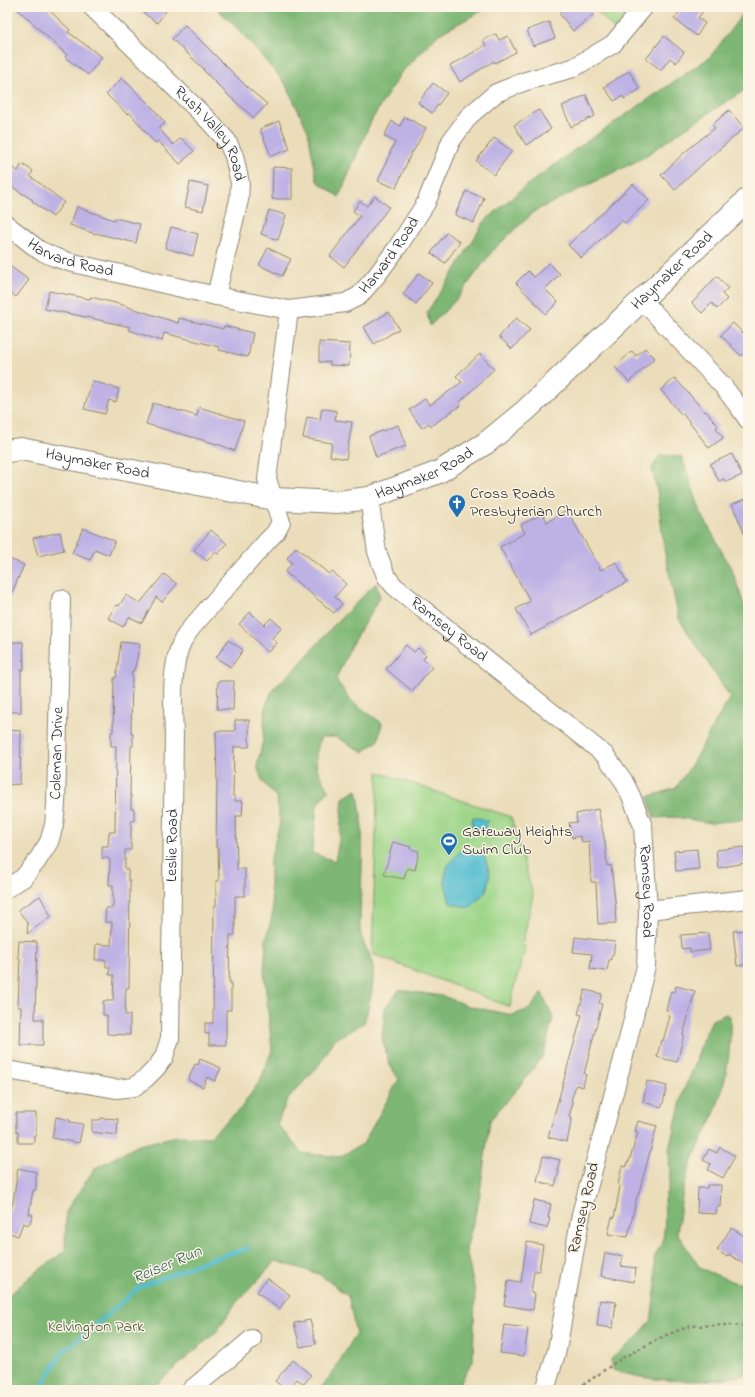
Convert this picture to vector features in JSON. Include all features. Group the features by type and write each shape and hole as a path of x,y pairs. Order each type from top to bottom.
{"main road":[{"name":"Haymaker Road","path":"7,451 21,449 274,499 337,502 369,498 439,472 486,443 525,412 748,200"}],"street":[{"name":"Rush Valley Road","path":"92,7 208,120 227,142 234,156 240,182 240,200 216,296"},
{"name":"Harvard Road","path":"7,225 39,250 54,257 69,262 216,296 290,310 345,303 359,296 377,275 426,203 451,141 469,116 496,93 573,68 613,44 644,7"},
{"path":"643,301 723,386 748,420"},
{"path":"274,499 267,478 290,310"},
{"name":"Ramsey Road","path":"369,498 378,552 386,576 394,586 605,755 623,780 632,796 643,826 648,910 646,966 626,1048 581,1214 557,1350 544,1390"},
{"name":"Leslie Road","path":"7,1070 116,1089 134,1087 156,1068 164,1057 170,1038 174,743 172,689 177,659 183,640 192,627 261,546 275,533 281,522 274,499"},
{"name":"Coleman Drive","path":"7,888 24,878 38,861 49,842 54,825 56,805 61,599"},
{"path":"648,910 748,899"},
{"path":"191,1390 252,1339"}],"path":[{"path":"583,1385 622,1358 664,1336 690,1326 748,1326"}],"green space":[{"path":"215,7 489,7 439,34 400,74 371,121 339,197 317,181 308,131 285,83 237,28"},
{"path":"593,7 619,7 626,14 615,30"},
{"path":"748,7 748,88 690,125 641,159 535,211 494,249 456,300 430,326 427,312 452,275 484,222 522,189 570,153 710,57"},
{"path":"660,455 682,457 701,513 733,572 748,617 748,819 710,823 676,817 654,818 648,797 676,788 690,767 730,697 679,619 664,549 658,496 652,468"},
{"name":"Kelvington Park","path":"376,583 380,597 351,645 336,679 350,700 382,723 378,741 363,752 336,737 321,737 316,753 316,765 329,790 317,806 312,853 335,861 340,835 343,798 357,790 362,824 360,933 373,966 371,995 364,1023 335,1039 319,1065 287,1100 277,1124 302,1153 339,1157 363,1144 399,1079 389,1064 382,1038 385,1008 399,990 443,996 468,1006 512,1015 530,1009 542,993 553,1018 543,1056 490,1120 479,1200 466,1249 475,1292 473,1361 456,1390 319,1390 330,1377 356,1334 348,1296 319,1274 276,1261 235,1304 217,1331 150,1390 7,1390 7,1297 31,1276 65,1251 66,1211 95,1168 139,1145 177,1136 209,1137 241,1108 261,1079 272,1050 264,972 266,940 273,912 270,886 270,860 280,823 277,798 262,781 257,766 263,740 265,707 273,689 299,665 333,626"},
{"name":"Gateway Heights Swim Club","path":"378,772 511,817 533,895 522,946 526,947 514,987 510,1007 372,954"},
{"path":"726,1014 730,1016 730,1038 724,1082 715,1113 689,1169 683,1192 677,1233 700,1268 736,1283 748,1283 748,1374 721,1380 691,1381 651,1379 625,1374 613,1370 611,1359 634,1340 651,1321 656,1285 654,1258 663,1240 665,1220 664,1200 670,1183 669,1149 684,1089 694,1067 702,1041 712,1020"}],"water":[{"path":"473,817 487,820 485,832 471,829"},
{"path":"463,848 483,852 490,874 486,891 470,908 450,903 444,880 448,865"}],"building":[{"path":"15,7 46,7 70,30 68,32 102,57 88,75 65,57 67,55"},
{"path":"136,7 169,7 157,23"},
{"path":"566,7 587,7 593,15 573,31 559,13"},
{"path":"683,7 706,7 698,18 705,23 697,36 674,19"},
{"path":"549,22 555,38 533,46 527,30"},
{"path":"185,25 247,87 267,104 254,118 228,95 203,70 204,69 172,39"},
{"path":"496,34 499,40 508,36 516,52 495,63 494,61 460,82 450,66 486,45 483,40"},
{"path":"664,36 684,52 676,63 670,58 661,70 646,59"},
{"path":"629,71 640,89 624,99 623,96 614,101 604,87"},
{"path":"122,78 153,108 165,123 159,128 173,145 181,138 194,151 180,164 158,141 155,143 129,112 127,114 106,94"},
{"path":"433,83 447,93 432,113 418,103"},
{"path":"586,95 595,116 571,127 562,106"},
{"path":"539,110 551,129 526,145 514,125"},
{"path":"729,110 744,128 675,190 661,175 686,151 715,128 712,125"},
{"path":"405,117 426,128 413,152 412,151 396,188 378,181 395,142 384,136 392,121 400,126"},
{"path":"279,121 290,149 271,156 260,129"},
{"path":"494,138 512,151 494,175 476,161"},
{"path":"7,164 18,171 22,164 33,171 30,176 64,202 53,217 32,201 33,200 7,184"},
{"path":"273,167 292,168 292,199 272,199"},
{"path":"190,182 208,186 203,211 185,207"},
{"path":"633,184 649,200 625,223 621,220 581,258 568,245"},
{"path":"466,191 484,198 474,223 455,215"},
{"path":"375,196 389,207 344,267 330,256 360,216 353,211 360,201 367,206"},
{"path":"77,207 114,220 115,218 140,224 136,243 95,234 70,225"},
{"path":"269,210 286,215 278,240 261,234"},
{"path":"171,227 198,234 193,256 165,248"},
{"path":"447,232 460,242 445,263 431,253"},
{"path":"268,248 291,259 282,276 259,265"},
{"path":"549,263 560,274 545,289 558,302 546,314 516,283 528,271 534,277"},
{"path":"7,264 29,280 16,297 7,290"},
{"path":"419,273 432,283 416,304 403,294"},
{"path":"717,276 728,288 722,294 727,299 717,309 712,303 702,313 692,303"},
{"path":"49,291 90,299 91,297 119,304 178,323 179,318 223,329 224,326 253,333 248,357 219,350 219,347 164,333 162,341 129,330 130,327 45,309"},
{"path":"389,312 399,329 374,344 364,327"},
{"path":"516,318 530,330 512,349 499,337"},
{"path":"733,323 748,338 748,350 741,356 721,335"},
{"path":"319,342 350,344 349,366 330,365 330,362 319,362"},
{"path":"645,348 655,358 629,382 615,367 632,351 636,356"},
{"path":"480,354 494,369 459,403 461,405 431,426 429,423 422,428 409,410 425,399 430,405 462,382 456,376"},
{"path":"675,378 718,426 716,428 723,438 709,448 682,413 681,414 661,390"},
{"path":"92,381 119,389 116,402 109,400 105,414 84,409"},
{"path":"153,403 197,416 199,407 244,421 235,451 220,445 146,424"},
{"path":"322,408 336,411 335,420 352,422 346,459 330,456 332,443 303,438 307,417 320,419"},
{"path":"398,425 406,446 376,457 369,436"},
{"path":"732,454 742,475 726,482 724,479 719,481 710,464"},
{"path":"748,498 748,543 732,504"},
{"path":"567,510 601,570 616,562 627,582 531,635 516,609 530,601 500,547 525,533 521,525 543,513 547,522"},
{"path":"83,528 115,541 109,555 95,549 90,560 72,553"},
{"path":"211,530 227,544 218,554 215,552 207,561 194,550"},
{"path":"60,532 64,550 38,556 33,538"},
{"path":"296,547 329,574 332,571 346,584 335,597 342,604 334,613 285,572 292,563 287,558"},
{"path":"7,558 24,565 7,604"},
{"path":"164,574 177,584 162,602 156,597 142,623 129,617 123,627 108,618 116,605 119,606 126,595 140,603"},
{"path":"250,612 264,625 271,618 282,628 272,638 277,643 268,652 239,624"},
{"path":"228,640 243,650 231,667 216,658"},
{"path":"7,642 23,642 24,670 21,670 21,712 7,712"},
{"path":"121,642 140,644 134,671 132,671 131,734 133,734 133,746 131,746 130,795 131,809 134,809 134,821 131,821 131,850 125,850 125,869 128,870 128,880 130,880 129,988 126,988 125,1015 130,1015 130,1035 107,1034 107,1015 103,1015 103,1001 113,1001 114,975 109,975 110,967 106,967 106,960 95,960 96,944 111,945 112,922 105,922 106,908 113,907 113,885 109,885 110,860 108,858 102,858 102,846 108,846 109,832 115,832 116,746 111,746 111,732 113,732 114,678 116,678"},
{"path":"406,645 414,652 418,648 426,655 423,659 432,667 412,691 386,669"},
{"path":"218,681 234,681 233,710 217,709"},
{"path":"235,720 249,720 249,747 234,747 233,796 235,797 235,801 243,801 242,816 236,816 237,869 245,869 245,896 235,896 235,935 230,935 229,982 231,982 231,1010 226,1010 226,1045 209,1045 209,1033 205,1034 205,1023 213,1023 214,906 216,906 216,881 219,881 218,848 216,848 216,731 235,731"},
{"path":"7,730 21,731 20,784 7,785"},
{"path":"598,809 605,842 607,866 611,865 616,909 616,923 598,924 596,882 591,882 589,841 582,842 580,836 572,838 569,823 577,822 576,814"},
{"path":"393,842 419,851 415,870 407,868 404,879 384,875"},
{"path":"744,847 745,863 718,868 716,850"},
{"path":"697,849 699,869 676,871 674,851"},
{"path":"40,896 51,916 27,934 28,924 18,910"},
{"path":"748,930 748,947 746,948 748,964 737,966 733,931"},
{"path":"708,933 710,950 690,952 690,948 682,949 681,935"},
{"path":"575,937 615,942 613,955 611,955 611,960 609,960 607,971 590,969 592,954 573,952"},
{"path":"19,941 37,942 35,1019 43,1019 43,1045 20,1045 21,1007 18,1007 20,958 18,958"},
{"path":"676,986 695,991 677,1062 657,1057 661,1040 663,1041 670,1016 668,1016 669,1011 666,1010 671,991 675,992"},
{"path":"585,990 602,994 599,1003 602,1004 584,1074 586,1074 583,1087 576,1085 571,1101 573,1102 569,1117 572,1118 567,1142 548,1137 582,1015 578,1014"},
{"path":"200,1059 221,1068 215,1081 207,1077 203,1087 188,1080 195,1064 198,1065"},
{"path":"647,1081 667,1086 662,1107 643,1102"},
{"path":"16,1113 36,1113 36,1136 34,1135 34,1143 18,1143 18,1132 16,1132"},
{"path":"56,1117 70,1120 70,1122 83,1124 79,1143 52,1138"},
{"path":"101,1118 118,1119 117,1135 92,1132 92,1120 100,1120"},
{"path":"638,1121 657,1126 637,1196 628,1237 608,1234 612,1217 614,1218 622,1166 626,1167 627,1162 629,1162 638,1132 635,1131"},
{"path":"720,1147 735,1156 723,1178 708,1170 711,1164 703,1160 709,1149 717,1153"},
{"path":"543,1156 560,1160 555,1186 537,1181"},
{"path":"18,1168 36,1172 36,1190 33,1190 29,1214 33,1215 29,1225 23,1223 18,1236 7,1232 7,1218 13,1203"},
{"path":"707,1185 721,1185 720,1207 717,1207 716,1214 697,1213 698,1188 707,1188"},
{"path":"534,1200 551,1204 548,1218 550,1218 547,1228 529,1224"},
{"path":"731,1228 748,1238 748,1267 729,1254 727,1257 717,1250"},
{"path":"527,1242 543,1245 539,1271 534,1271 531,1293 535,1294 533,1310 504,1305 508,1280 521,1282"},
{"path":"605,1253 623,1256 621,1266 636,1268 634,1282 601,1276"},
{"path":"267,1278 290,1295 279,1309 257,1292"},
{"path":"600,1300 616,1302 613,1328 597,1326"},
{"path":"310,1320 316,1344 300,1347 294,1323"},
{"path":"504,1325 528,1328 524,1356 500,1353"},
{"path":"293,1360 311,1375 304,1384 297,1379 288,1390 286,1390 275,1381"}],"waterway":[{"name":"Reiser Run","path":"39,1390 62,1353 140,1287 202,1262 249,1248"}],"place":[{"name":"Cross Roads Presbyterian Church","path":"457,518"},
{"name":"Gateway Heights Swim Club","path":"449,856"}]}
